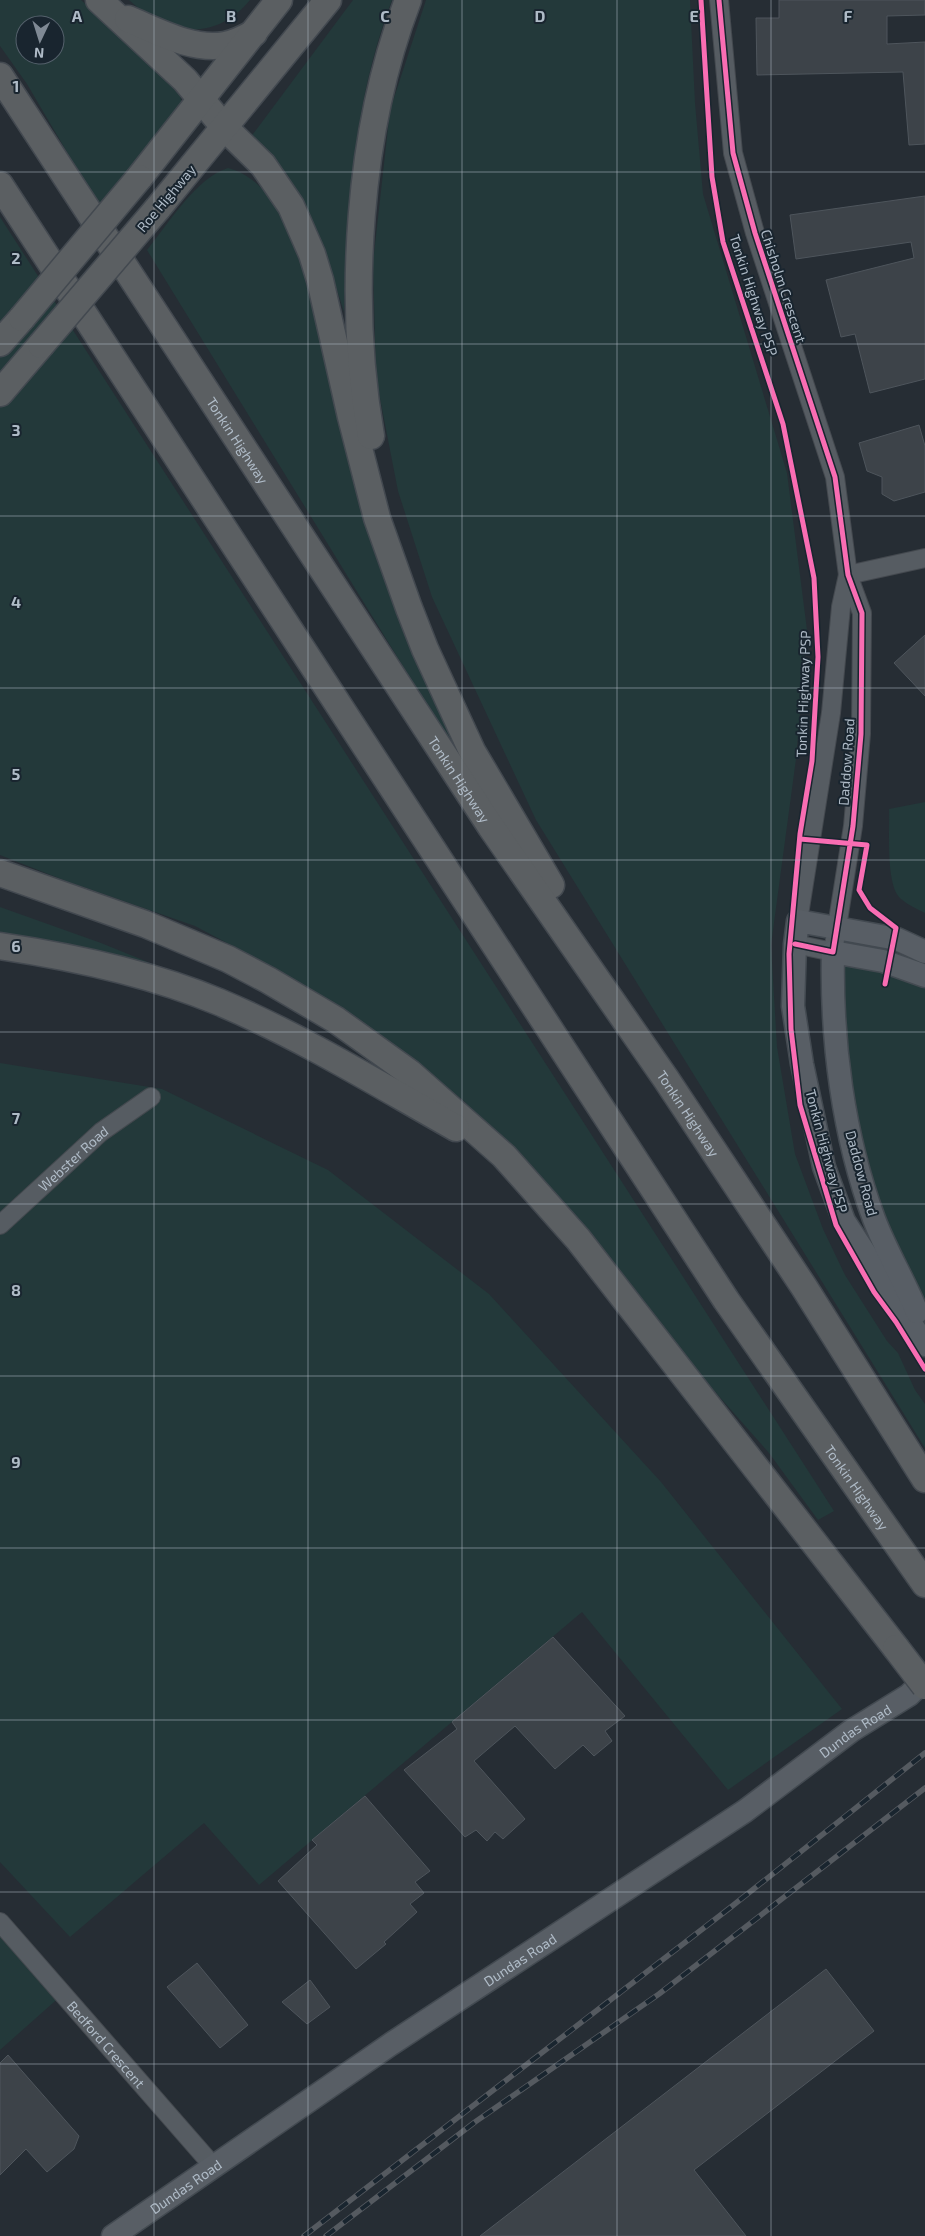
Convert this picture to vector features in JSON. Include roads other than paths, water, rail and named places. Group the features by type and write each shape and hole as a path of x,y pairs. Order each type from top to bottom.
{"highway":[{"path":"0,343 139,178 279,0"},
{"name":"Roe Highway","path":"0,393 158,208 328,0"},
{"path":"408,0 381,86 367,174 359,269 361,342 367,413 384,509 409,608"},
{"path":"106,6 173,37 201,45 225,46 254,33"},
{"path":"106,6 185,80 200,101 224,128 257,159 291,206 312,254 327,307 351,417 377,518 425,649 472,751 666,1079"},
{"name":"Tonkin Highway","path":"0,76 492,826 666,1079 804,1287 925,1479"},
{"name":"Tonkin Highway","path":"0,185 726,1300 924,1582"},
{"path":"0,874 145,924 228,959 336,1020 410,1073 504,1156 578,1239 925,1686"},
{"path":"0,946 54,954 132,972 218,1002 308,1043 504,1156"}],"main road":[{"path":"798,921 897,939 925,952"},
{"name":"Daddow Road","path":"798,921 795,944 793,1006 802,1064 824,1167 844,1221 925,1345"},
{"path":"833,952 883,961 925,976"},
{"name":"Daddow Road","path":"833,952 837,1054 853,1151 874,1220 906,1286 920,1320 925,1340"},
{"name":"Dundas Road","path":"113,2236 392,2044 746,1811 851,1731 909,1695 925,1679"}],"street":[{"name":"Chisholm Crescent","path":"719,0 733,153 754,233 835,477 848,575"},
{"path":"848,575 925,558"},
{"name":"Daddow Road","path":"798,921 831,713 841,607 848,575"},
{"name":"Daddow Road","path":"833,952 853,826 860,734 862,613 848,575"},
{"path":"795,944 833,952"},
{"name":"Webster Road","path":"0,1225 101,1132 151,1097"},
{"name":"Bedford Crescent","path":"0,1922 214,2167"}],"railway":[{"path":"304,2236 731,1907 925,1753"},
{"path":"326,2236 475,2122 659,1994 925,1788"}]}
